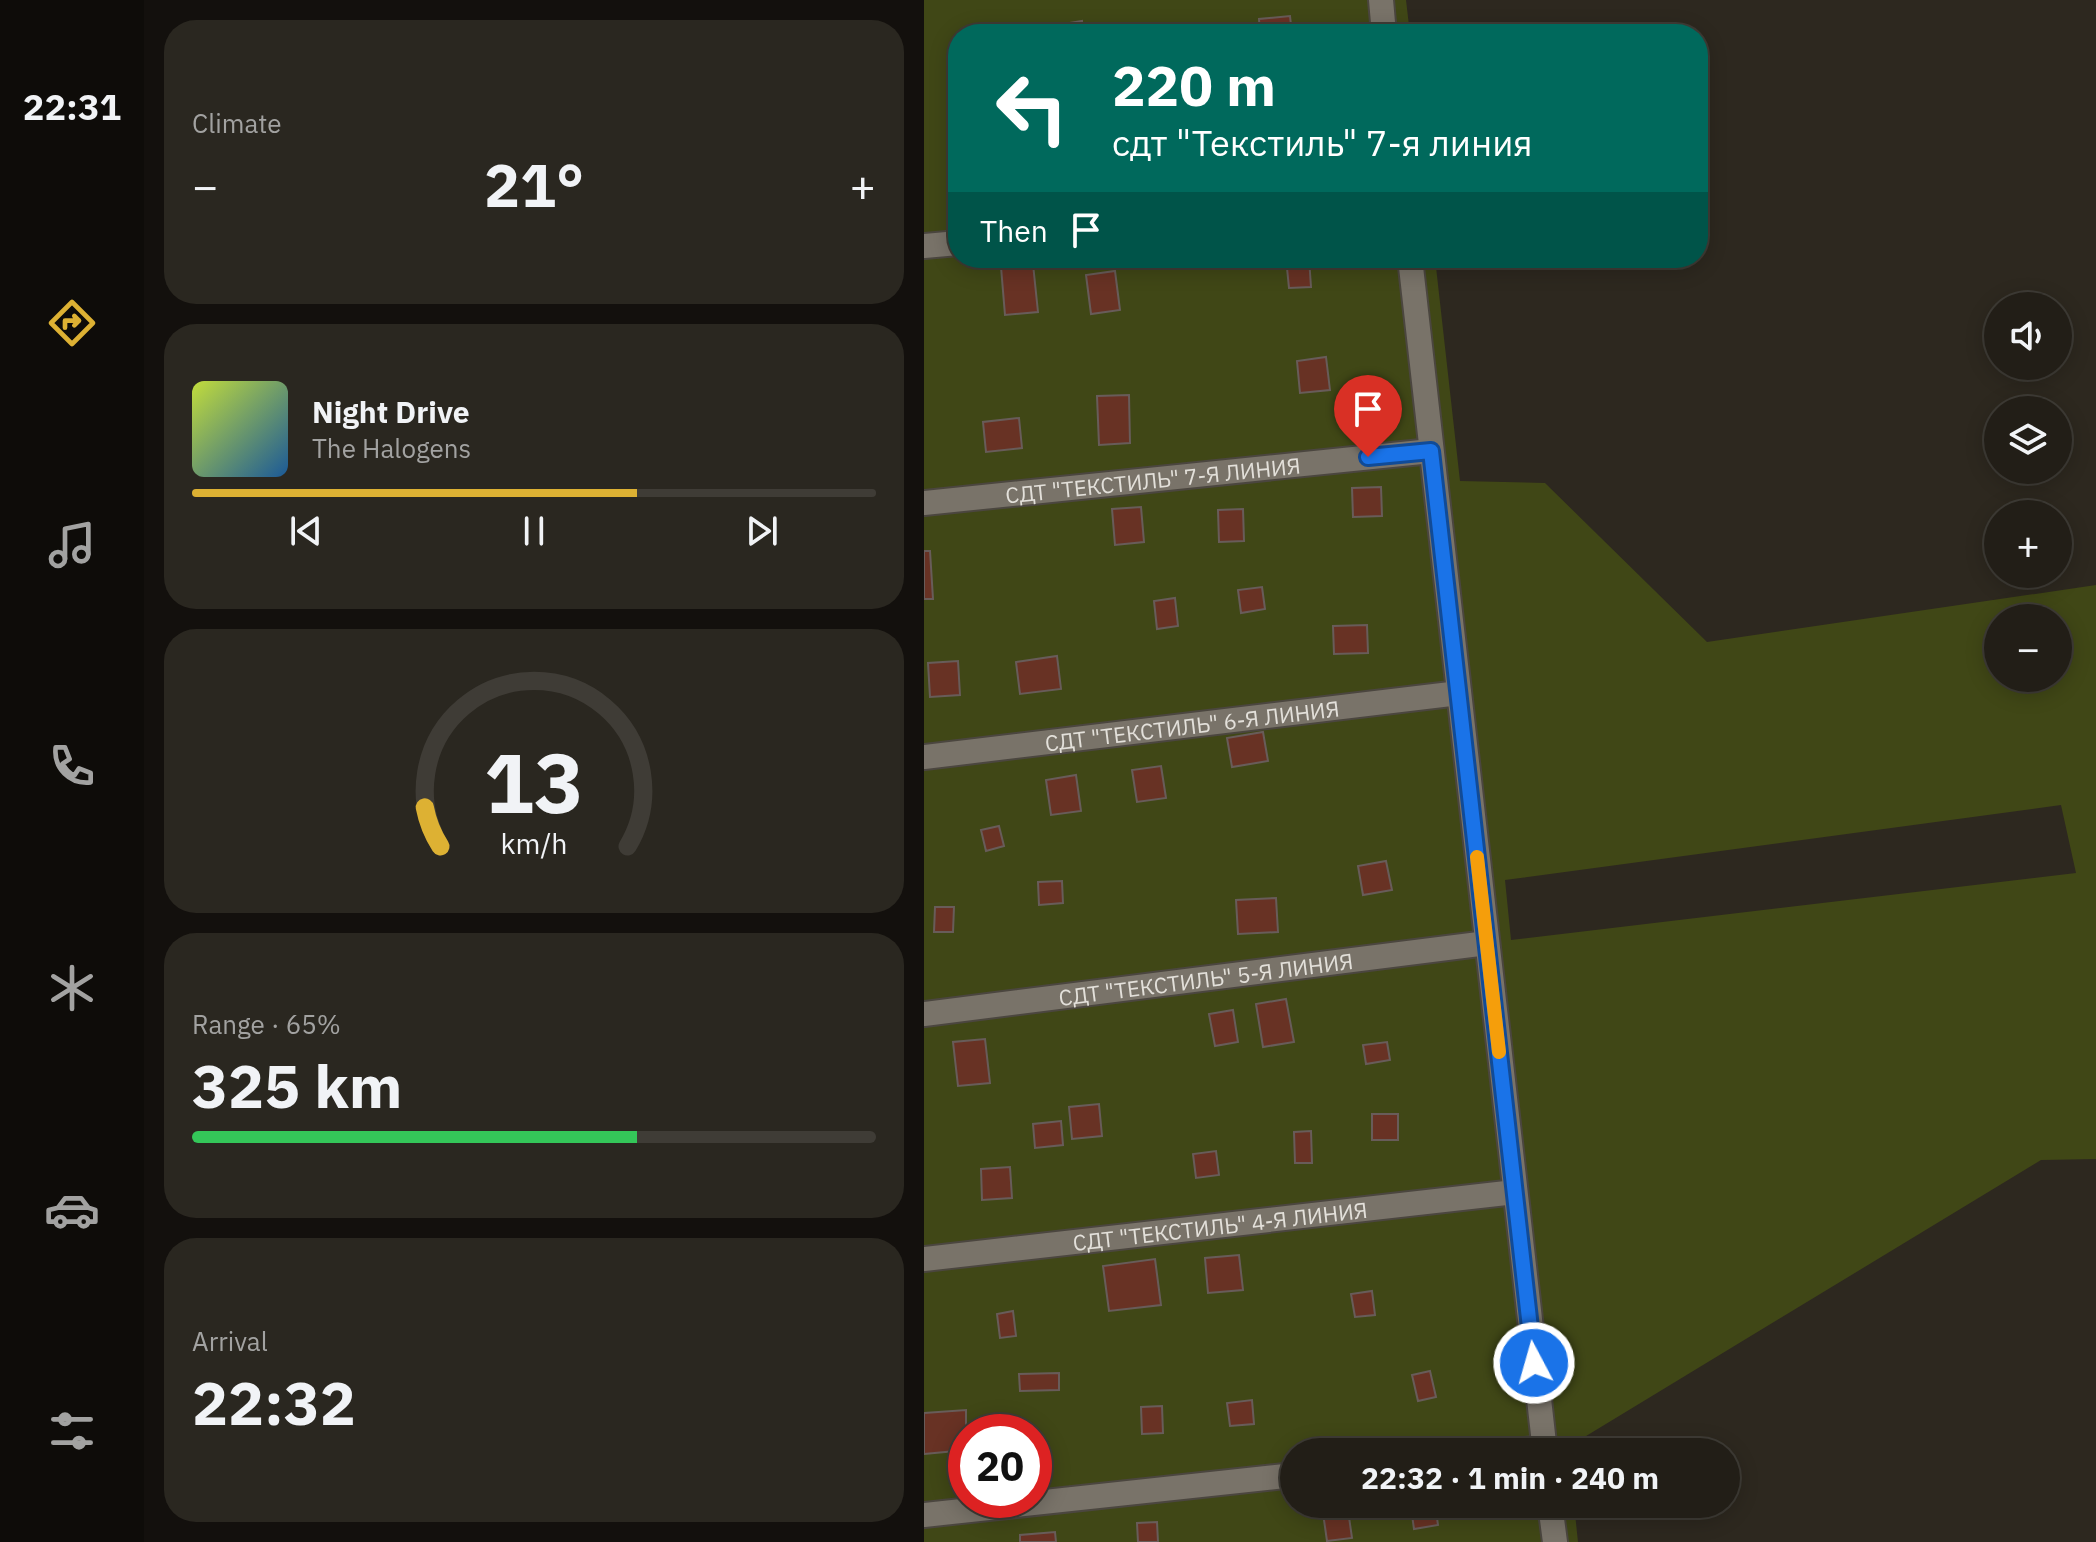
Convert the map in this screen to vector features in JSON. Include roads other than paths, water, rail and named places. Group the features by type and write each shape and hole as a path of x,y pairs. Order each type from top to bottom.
{"lane":[{"path":"1381,0 1383,24"},
{"path":"924,246 948,244"},
{"path":"1411,268 1543,1438"},
{"name":"СДТ \"ТЕКСТИЛЬ\" 7-Я ЛИНИЯ","path":"924,503 1431,451"},
{"name":"СДТ \"ТЕКСТИЛЬ\" 6-Я ЛИНИЯ","path":"924,757 1459,693"},
{"name":"СДТ \"ТЕКСТИЛЬ\" 5-Я ЛИНИЯ","path":"924,1014 1487,943"},
{"name":"СДТ \"ТЕКСТИЛЬ\" 4-Я ЛИНИЯ","path":"924,1259 1515,1192"},
{"path":"924,1515 1280,1477"},
{"path":"1552,1518 1555,1542"}]}
